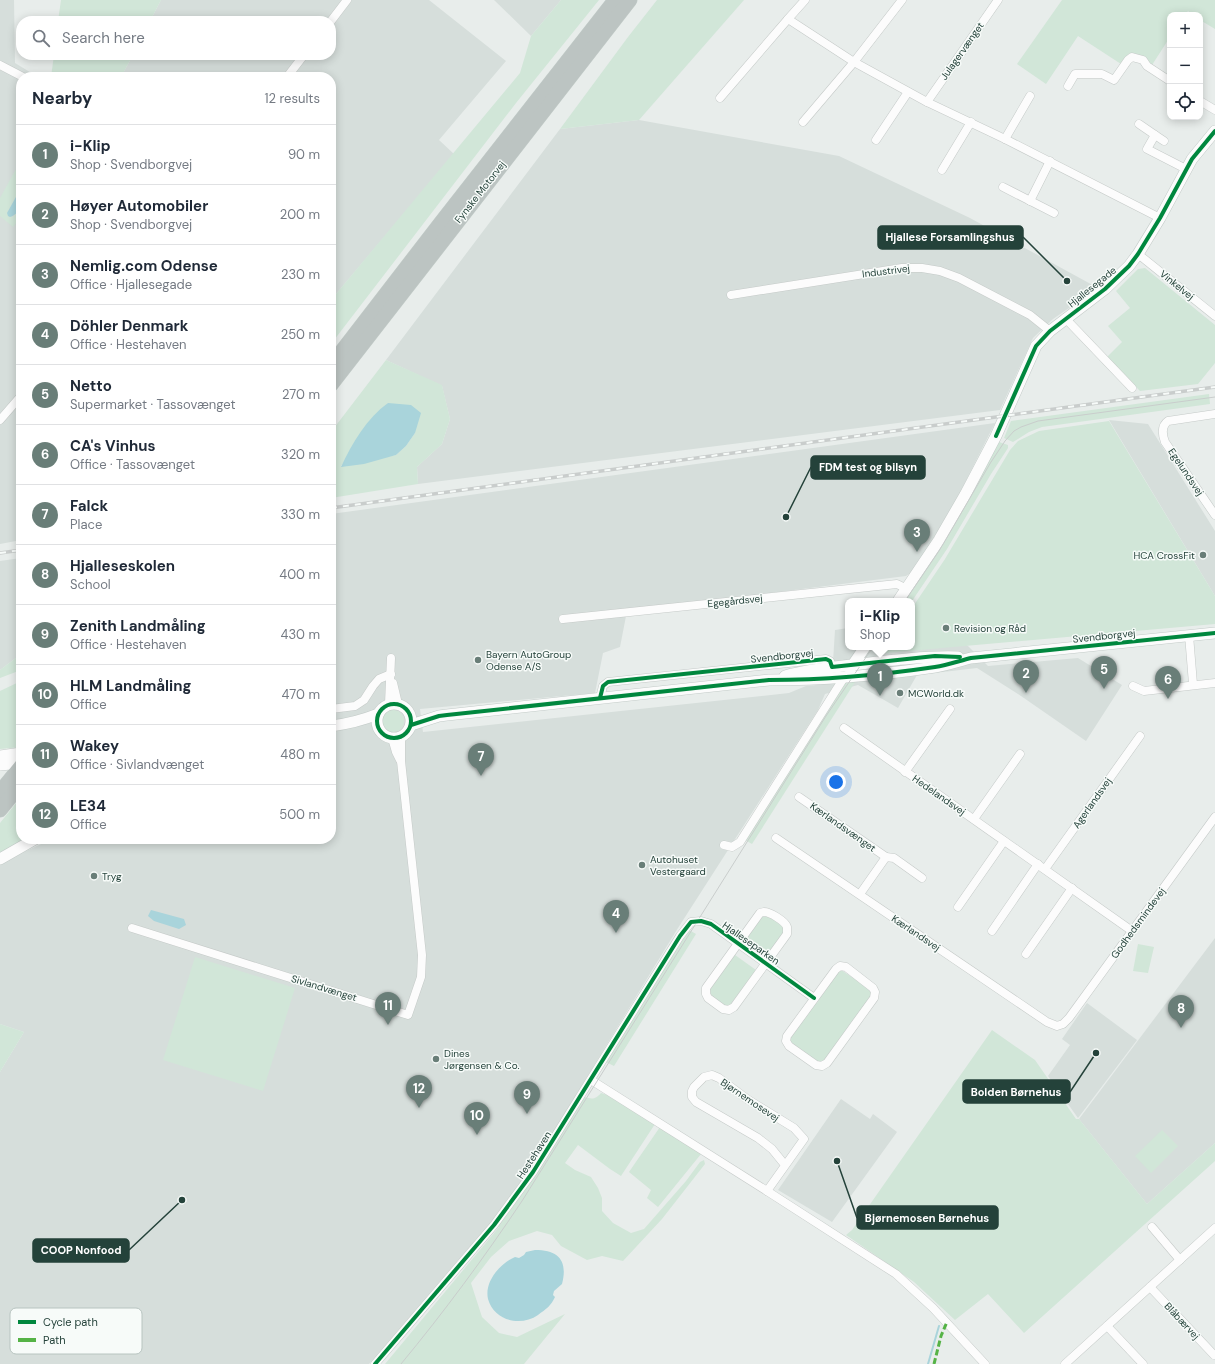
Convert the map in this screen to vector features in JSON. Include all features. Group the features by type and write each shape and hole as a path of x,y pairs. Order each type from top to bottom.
{"highway":[{"name":"Fynske Motorvej","path":"336,359 615,0"},
{"name":"Fynske Motorvej","path":"336,379 630,0"},
{"path":"0,792 16,772"},
{"path":"0,810 16,790"}],"main road":[{"name":"Hjallesegade","path":"900,598 939,540 965,495 996,436 1036,346 1065,318 1105,289 1122,274 1138,254 1160,218 1186,169 1203,144 1215,130"},
{"name":"Svendborgvej","path":"410,719 769,680 802,680 845,676 936,666 971,658 1215,633"},
{"path":"845,676 863,650"},
{"name":"Svendborgvej","path":"769,680 801,671 832,667 934,656 971,658"},
{"path":"394,704 403,706 410,719 407,733 397,737 386,736 382,733 379,729 377,721 378,714 383,707 394,704"},
{"path":"336,726 365,719 378,714"},
{"path":"336,726 364,726 379,729"},
{"path":"0,756 16,754"},
{"path":"0,765 16,763"},
{"path":"0,859 26,844"},
{"path":"23,846 29,844"}],"street":[{"path":"335,16 347,0"},
{"path":"720,98 805,0"},
{"path":"804,122 854,62 902,0"},
{"name":"Julagervænget","path":"927,102 998,0"},
{"path":"788,19 854,62 908,92 1005,138 1160,218"},
{"path":"1068,86 1075,74 1102,74 1114,80 1128,60 1132,57 1137,57 1143,60 1147,66 1167,79"},
{"path":"291,72 300,60"},
{"path":"0,65 16,73"},
{"path":"876,140 908,92"},
{"path":"1005,138 1030,96"},
{"path":"1203,102 1215,110"},
{"path":"942,170 971,122"},
{"path":"1139,124 1164,141"},
{"path":"1155,135 1147,149 1186,169"},
{"path":"1030,201 1050,162"},
{"path":"1004,188 1054,213"},
{"name":"Vinkelvej","path":"1138,254 1215,316"},
{"name":"Industrivej","path":"731,294 902,268 922,268 940,271 959,278 1030,315 1050,331"},
{"path":"1065,318 1132,388"},
{"path":"0,420 16,402"},
{"name":"Egelundsvej","path":"1215,414 1171,420 1166,422 1163,427 1165,442 1215,515"},
{"name":"Egegårdsvej","path":"563,619 897,584 907,588"},
{"path":"1189,635 1193,684"},
{"path":"391,658 394,704"},
{"name":"Svendborgvej","path":"600,698 603,686 608,682 826,659 830,661 832,667"},
{"path":"336,708 355,706 364,700 373,686 380,679 391,674"},
{"path":"724,845 732,847 740,842 845,676"},
{"path":"1133,686 1144,691 1193,684 1215,683"},
{"name":"Hedelandsvej","path":"905,772 950,708"},
{"name":"Hedelandsvej","path":"844,728 1132,931"},
{"name":"Agerlandsvej","path":"1045,869 1140,736"},
{"name":"Sivlandvænget","path":"132,928 408,1015 421,977 422,955 401,761 396,752 397,737"},
{"name":"Hedelandsvej","path":"974,819 1020,754"},
{"name":"Kærlandsvænget","path":"799,797 886,857 894,858 922,878"},
{"name":"Godhedsmindevej","path":"1058,1026 1063,1024 1069,1018 1215,817"},
{"name":"Kærlandsvej","path":"776,838 1047,1022 1058,1026"},
{"path":"958,907 1004,841"},
{"name":"Kærlandsvænget","path":"860,894 886,857"},
{"path":"992,931 1038,864"},
{"path":"1026,954 1072,888"},
{"name":"Hjalleseparken","path":"764,912 770,912 785,924 787,928 786,934 734,1007 728,1010 723,1009 708,998 706,988 739,944 760,914 764,912"},
{"name":"Hjalleseparken","path":"680,936 691,922 701,921 711,924 814,998"},
{"name":"Hestehaven","path":"375,1364 498,1219 533,1172 680,936"},
{"path":"840,966 846,967 873,988 875,992 874,998 836,1052 827,1063 822,1066 816,1065 789,1046 786,1041 786,1036 814,998 836,969 840,966"},
{"name":"Bjørnemosevej","path":"767,1191 804,1139 794,1128 747,1099 719,1078 712,1075 704,1077 694,1086 692,1097 696,1102 758,1138 772,1149 785,1165"},
{"path":"590,1080 896,1274 915,1290 947,1322 985,1364"},
{"path":"1152,1227 1180,1260"},
{"path":"1065,1364 1215,1228"},
{"name":"Blåbærvej","path":"1150,1287 1214,1355"},
{"path":"1107,1326 1143,1364"}],"shaded area":[{"path":"0,0 14,0 15,63 30,72 16,72 16,541 0,544"},
{"path":"161,0 429,0 506,61 439,140 454,154 336,294 336,72 124,72 130,60 336,60 336,16 153,16"},
{"path":"494,0 561,0 531,36"},
{"path":"639,120 839,156 970,218 1098,288 1053,319 1033,338 1000,410 418,484 417,467 442,444 450,419 442,386 386,360 560,129"},
{"path":"1109,420 1148,424 1215,531 1215,596"},
{"path":"995,423 953,506 916,569 906,576 627,611 620,647 603,653 595,693 420,709 423,732 789,693 806,686 816,685 833,662 835,630 845,628 845,650 915,650 915,610 968,646 988,666 1078,658 1122,685 1086,741 1021,696 977,668 917,675 898,708 858,685 825,694 818,710 678,928 535,1162 490,1223 369,1364 0,1364 0,1072 24,1032 0,1024 0,863 41,844 336,844 336,513"},
{"path":"16,559 16,658 0,670 0,561"},
{"path":"1215,938 1215,1143 1147,1204 1079,1119"},
{"path":"1087,1003 1137,1040 1078,1118 1048,1076 1070,1045 1062,1039"},
{"path":"841,1099 870,1119 873,1114 897,1132 832,1222 778,1190"}],"green space":[{"path":"61,0 161,0 153,16 59,16"},
{"path":"561,0 599,0 516,103 336,337 336,294 520,73 531,36"},
{"path":"657,0 744,0 639,120 560,129 628,37"},
{"path":"1062,0 1215,0 1215,29 1203,22 1203,12 1167,12 1167,42 1152,65 1135,54 1121,64 1078,36 1046,84 1017,64"},
{"path":"53,60 130,60 124,72 52,72"},
{"path":"16,169 16,197 7,213 13,217 16,213 16,224 13,227 0,216 0,198"},
{"path":"1145,268 1215,325 1215,363 1198,384 1140,391 1107,357 1122,342 1108,326 1130,308 1116,291 1138,269"},
{"path":"386,360 442,385 450,419 442,444 417,467 418,484 336,497 336,425","holes":["388,403 415,433 406,446 396,455 341,466"]},
{"path":"1209,394 1210,404 1042,427 1029,432 1013,442 1004,438 1011,421"},
{"path":"1109,421 1215,596 1215,624 886,653 886,650 915,650 915,604 945,559 1010,450 1018,441 1039,431"},
{"path":"999,442 1008,445 1008,448 947,549 914,598 904,598"},
{"path":"16,658 16,672 0,678 0,670"},
{"path":"857,679 752,844 745,840 844,684 851,680"},
{"path":"16,683 16,747 0,749 0,691"},
{"path":"393,710 401,713 404,721 401,729 393,732 385,729 382,721 385,713"},
{"path":"16,803 16,844 0,853 0,823"},
{"path":"766,915 783,926 784,933 769,953 747,937 762,917"},
{"path":"689,930 696,934 614,1066 606,1062"},
{"path":"1138,944 1154,947 1148,973 1133,971"},
{"path":"735,955 756,970 730,1005 725,1006 711,996 710,989"},
{"path":"195,957 295,988 263,1091 163,1060"},
{"path":"841,970 870,989 872,996 824,1061 818,1063 791,1043 790,1036 813,1005 818,1002 820,996 837,972"},
{"path":"0,1024 24,1032 0,1072"},
{"path":"992,1030 1035,1060 1076,1119 1079,1119 1147,1204 1215,1143 1215,1161 1024,1333 988,1294 955,1320 914,1282 846,1235 852,1230"},
{"path":"601,1093 610,1096 655,1124 621,1176 578,1145 565,1163 575,1170 591,1177 602,1198 602,1211 613,1223 631,1233 644,1229 686,1181 700,1162 704,1160 705,1164 662,1219 623,1261 602,1256 587,1260 561,1246 552,1235 537,1231 509,1241 491,1257 471,1283 482,1317 499,1333 517,1337 565,1314 524,1364 385,1364 499,1227 498,1226 529,1184 584,1097 593,1098 597,1097"},
{"path":"660,1127 701,1154 658,1207 647,1198 651,1190 629,1172"},
{"path":"1162,1130 1178,1146 1151,1173 1135,1156"}],"water":[{"path":"16,197 16,213 10,217 7,213"},
{"path":"388,403 411,405 421,413 415,433 406,446 396,455 364,464 341,467 361,432 373,416"},
{"path":"151,910 184,919 186,925 179,929 154,921 148,916"},
{"path":"535,1250 550,1252 560,1258 564,1269 562,1284 554,1291 553,1295 555,1297 552,1303 531,1319 516,1321 502,1317 491,1306 488,1299 487,1292 491,1279 499,1268 510,1260 515,1257 519,1258 526,1252"}],"waterway":[{"path":"928,1364 939,1326"}],"tram line":[{"path":"907,598 939,551 991,462 1005,441 1014,431 1038,421 1215,397"},
{"path":"401,1364 433,1325 522,1201 826,716 871,650"}],"railway":[{"path":"336,507 1215,387"},
{"path":"0,553 16,551"}],"marked path":[{"path":"934,1364 941,1336 947,1322"}],"cycle path":[{"path":"996,436 1036,346 1050,331 1105,289 1129,266 1160,218 1192,159 1215,131"},
{"path":"411,725 447,715 769,680 873,675 935,667 971,658 1215,633"},
{"path":"600,698 603,686 608,682 826,659 830,661 832,667 935,656 960,657"},
{"path":"391,704 397,704 401,705 408,711 411,721 410,728 404,735 397,738 391,738 387,737 380,731 377,724 377,718 378,714 384,707 391,704"},
{"path":"375,1364 494,1225 533,1172 680,936 691,922 701,921 711,924 814,998"}],"place":[{"name":"Hjallese Forsamlingshus","path":"1067,281"},
{"name":"FDM test og bilsyn","path":"786,517"},
{"name":"Nemlig.com Odense","path":"917,552"},
{"name":"HCA CrossFit","path":"1203,555"},
{"name":"Revision og Råd","path":"946,628"},
{"name":"Bayern AutoGroup Odense A/S","path":"478,660"},
{"name":"Netto","path":"1104,689"},
{"name":"MCWorld.dk","path":"900,693"},
{"name":"Høyer Automobiler","path":"1026,693"},
{"name":"i-Klip","path":"880,696"},
{"name":"CA's Vinhus","path":"1168,699"},
{"name":"Falck","path":"481,776"},
{"name":"Autohuset Vestergaard","path":"642,865"},
{"name":"Tryg","path":"94,876"},
{"name":"Döhler Denmark","path":"616,933"},
{"name":"Wakey","path":"388,1025"},
{"name":"Hjalleseskolen","path":"1181,1028"},
{"name":"Bolden Børnehus","path":"1096,1053"},
{"name":"Dines Jørgensen & Co.","path":"436,1059"},
{"name":"LE34","path":"419,1108"},
{"name":"Zenith Landmåling","path":"527,1114"},
{"name":"HLM Landmåling","path":"477,1135"},
{"name":"Bjørnemosen Børnehus","path":"837,1161"},
{"name":"COOP Nonfood","path":"182,1200"}]}
